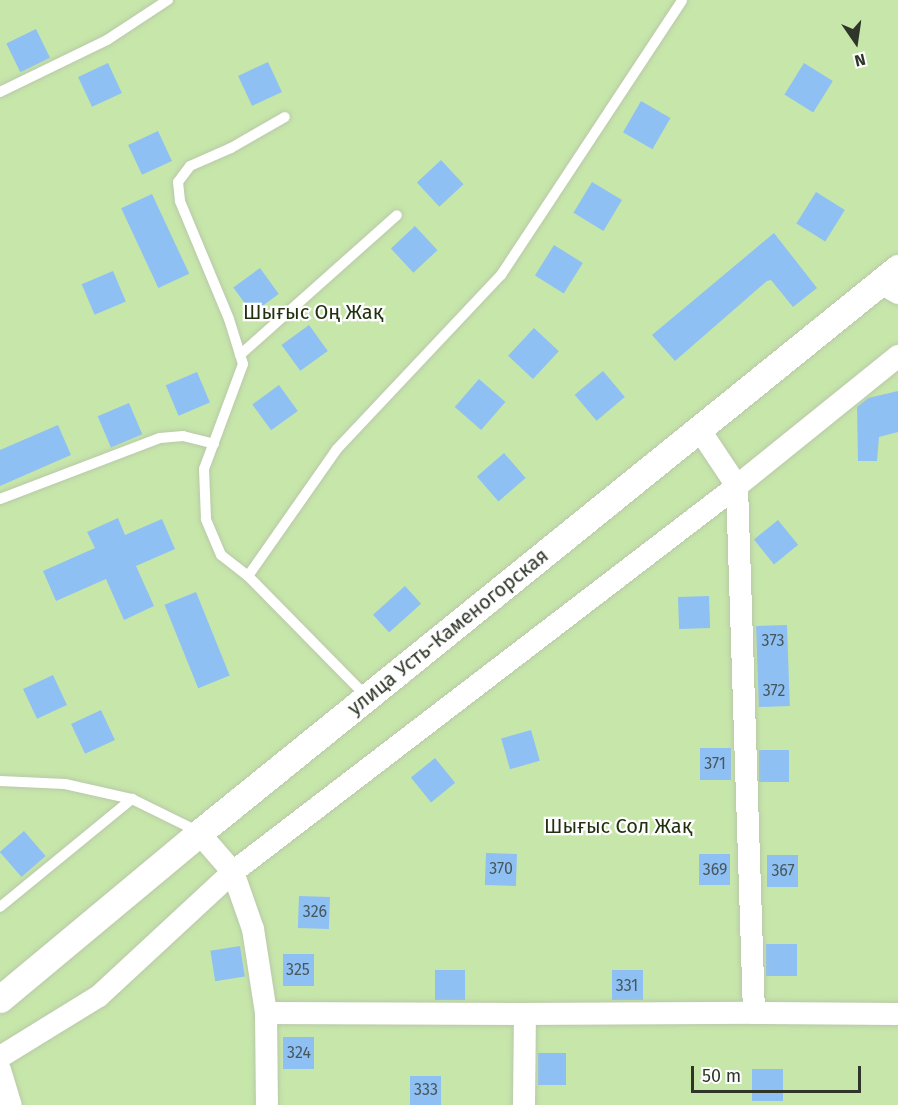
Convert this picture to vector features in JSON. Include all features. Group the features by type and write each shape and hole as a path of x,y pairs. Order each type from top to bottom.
{"street":[{"name":"улица Усть-Каменогорская","path":"0,999 199,832 699,429 892,281"},
{"path":"0,1057 99,996 233,872 737,486 898,356"},
{"path":"699,429 737,486 754,1013"},
{"path":"199,832 233,872 254,929 266,1013 267,1105"},
{"path":"266,1013 898,1014"},
{"path":"524,1105 525,1014"},
{"path":"0,1070 11,1105"}],"lane":[{"path":"0,92 107,40 168,0"},
{"path":"248,576 337,449 501,274 682,0"},
{"path":"285,117 231,148 190,166 178,182 180,201 229,319 243,364 204,469 206,519 221,555 248,576 368,697"},
{"path":"240,354 397,215"},
{"path":"0,499 160,438 183,436 214,444"},
{"path":"0,780 65,783 132,799 199,832"},
{"path":"0,907 132,799"}],"green space":[{"path":"0,0 898,0 898,1105 0,1105"}],"building":[{"path":"36,29 50,58 20,72 6,43"},
{"path":"268,62 282,92 252,106 238,76"},
{"path":"108,63 122,93 92,107 78,77"},
{"path":"804,63 833,81 813,112 784,94"},
{"path":"641,101 670,118 652,149 623,132"},
{"path":"158,131 172,161 142,175 128,145"},
{"path":"441,160 464,184 439,207 417,183"},
{"path":"592,182 622,200 603,231 573,213"},
{"path":"816,192 845,210 825,241 796,223"},
{"path":"152,194 189,274 158,288 121,208"},
{"path":"415,226 438,250 413,273 391,249"},
{"path":"774,233 817,288 793,307 771,280 767,281 675,361 652,335"},
{"path":"554,245 583,263 564,294 535,276"},
{"path":"260,268 279,294 252,313 233,287"},
{"path":"113,271 126,301 95,315 82,284"},
{"path":"309,325 328,351 300,371 281,345"},
{"path":"534,328 559,351 533,379 508,356"},
{"path":"603,371 625,397 597,421 575,395"},
{"path":"197,372 210,402 179,416 166,385"},
{"path":"479,379 505,402 481,430 455,407"},
{"path":"279,385 298,411 271,430 252,404"},
{"path":"898,391 898,432 879,437 877,461 858,461 857,407 868,398"},
{"path":"129,403 142,434 111,448 98,416"},
{"path":"58,425 71,455 0,486 0,450"},
{"path":"504,453 526,478 498,502 477,477"},
{"path":"118,518 125,535 162,519 175,549 136,566 154,606 124,620 106,579 56,601 43,571 95,548 87,532"},
{"path":"778,520 798,545 774,564 754,540"},
{"path":"405,586 421,604 389,633 373,615"},
{"path":"196,592 230,675 198,688 164,605"},
{"path":"709,596 710,628 679,629 678,597"},
{"path":"787,625 790,706 759,707 756,626"},
{"path":"53,675 67,705 37,719 23,689"},
{"path":"101,710 115,740 85,754 71,724"},
{"path":"531,730 540,761 510,769 501,739"},
{"path":"700,748 731,748 731,780 700,780"},
{"path":"759,750 789,750 789,782 759,782"},
{"path":"435,758 455,783 431,802 411,778"},
{"path":"24,831 46,856 21,877 0,852"},
{"path":"486,853 517,854 516,886 485,885"},
{"path":"699,854 730,854 730,885 699,885"},
{"path":"767,855 798,855 798,887 767,887"},
{"path":"299,896 330,897 329,929 298,928"},
{"path":"766,944 797,944 797,976 766,976"},
{"path":"240,946 245,977 215,981 210,951"},
{"path":"283,954 314,954 314,986 283,986"},
{"path":"435,970 465,970 465,1000 435,1000"},
{"path":"612,970 643,970 643,1000 612,1000"},
{"path":"283,1037 314,1037 314,1069 283,1069"},
{"path":"538,1053 566,1053 566,1085 538,1085"},
{"path":"752,1069 783,1069 783,1101 752,1101"},
{"path":"410,1076 441,1076 441,1105 410,1105"}],"park label":[{"name":"Шығыс Оң Жақ","path":"313,312"},
{"name":"Шығыс Сол Жақ","path":"618,826"}]}
